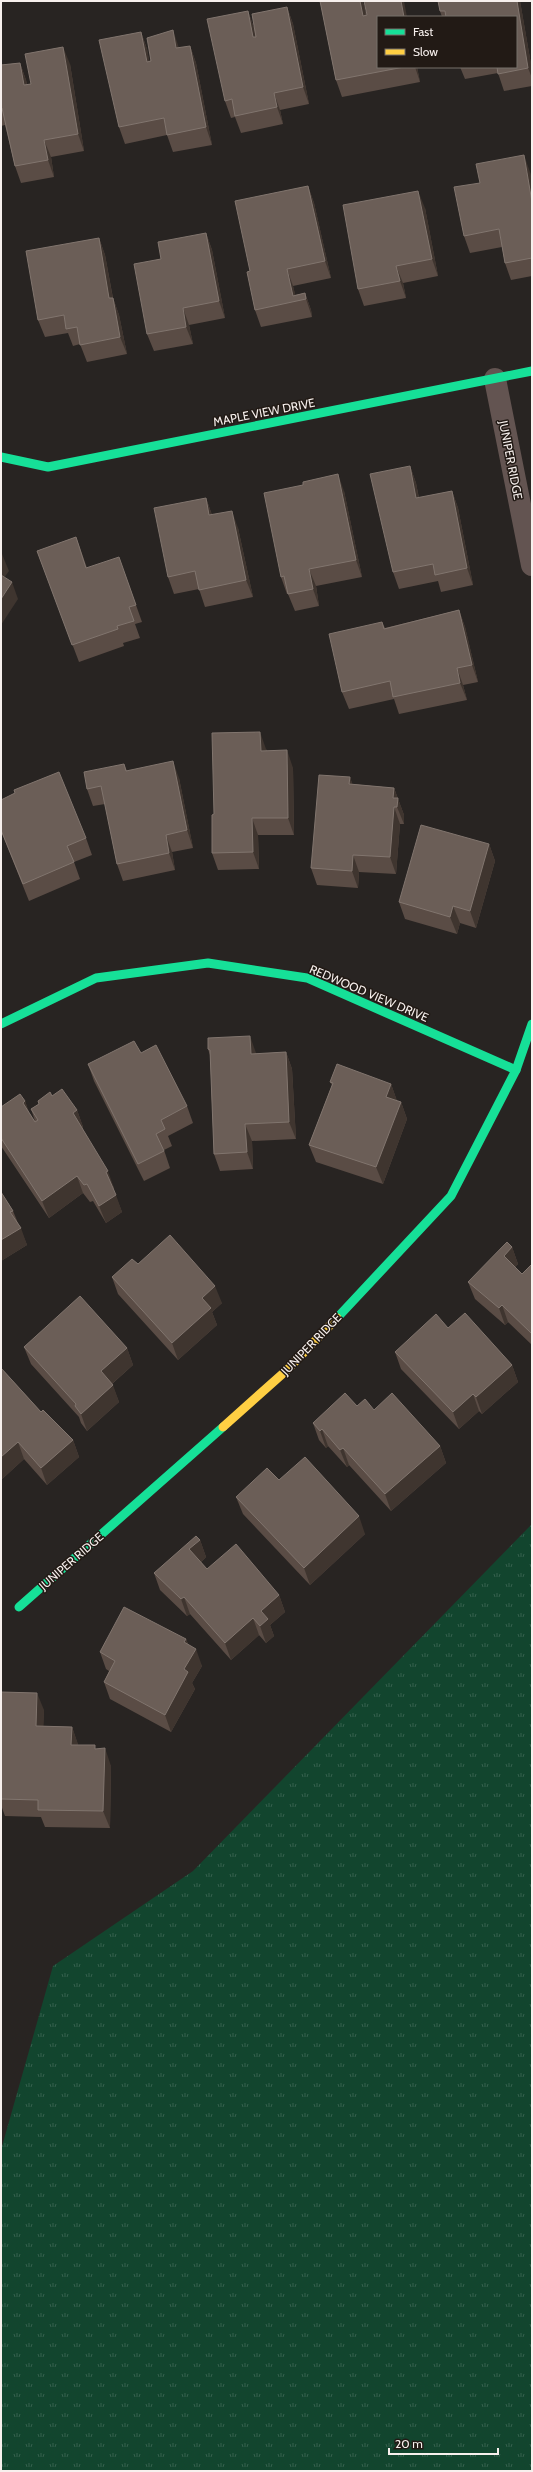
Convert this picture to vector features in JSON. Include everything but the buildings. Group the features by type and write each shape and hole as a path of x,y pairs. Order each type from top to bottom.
{"street":[{"name":"MAPLE VIEW DRIVE","path":"1,457 48,467 532,371"},
{"name":"JUNIPER RIDGE","path":"496,378 532,564"},
{"name":"REDWOOD VIEW DRIVE","path":"1,1024 96,978 208,963 307,978 516,1070"},
{"name":"JUNIPER RIDGE","path":"19,1607 288,1369 451,1196 516,1070 532,1024"}],"green space":[{"path":"532,1524 532,2471 1,2471 1,2150 53,1966 193,1871"}],"traffic: fast":[{"path":"1,457 48,467 532,371"},
{"path":"1,1024 96,978 208,963 307,978 516,1070"},
{"path":"337,1318 451,1196 516,1070 532,1024"},
{"path":"19,1607 223,1427"}],"traffic: slow":[{"path":"223,1427 288,1369 337,1318"}]}
